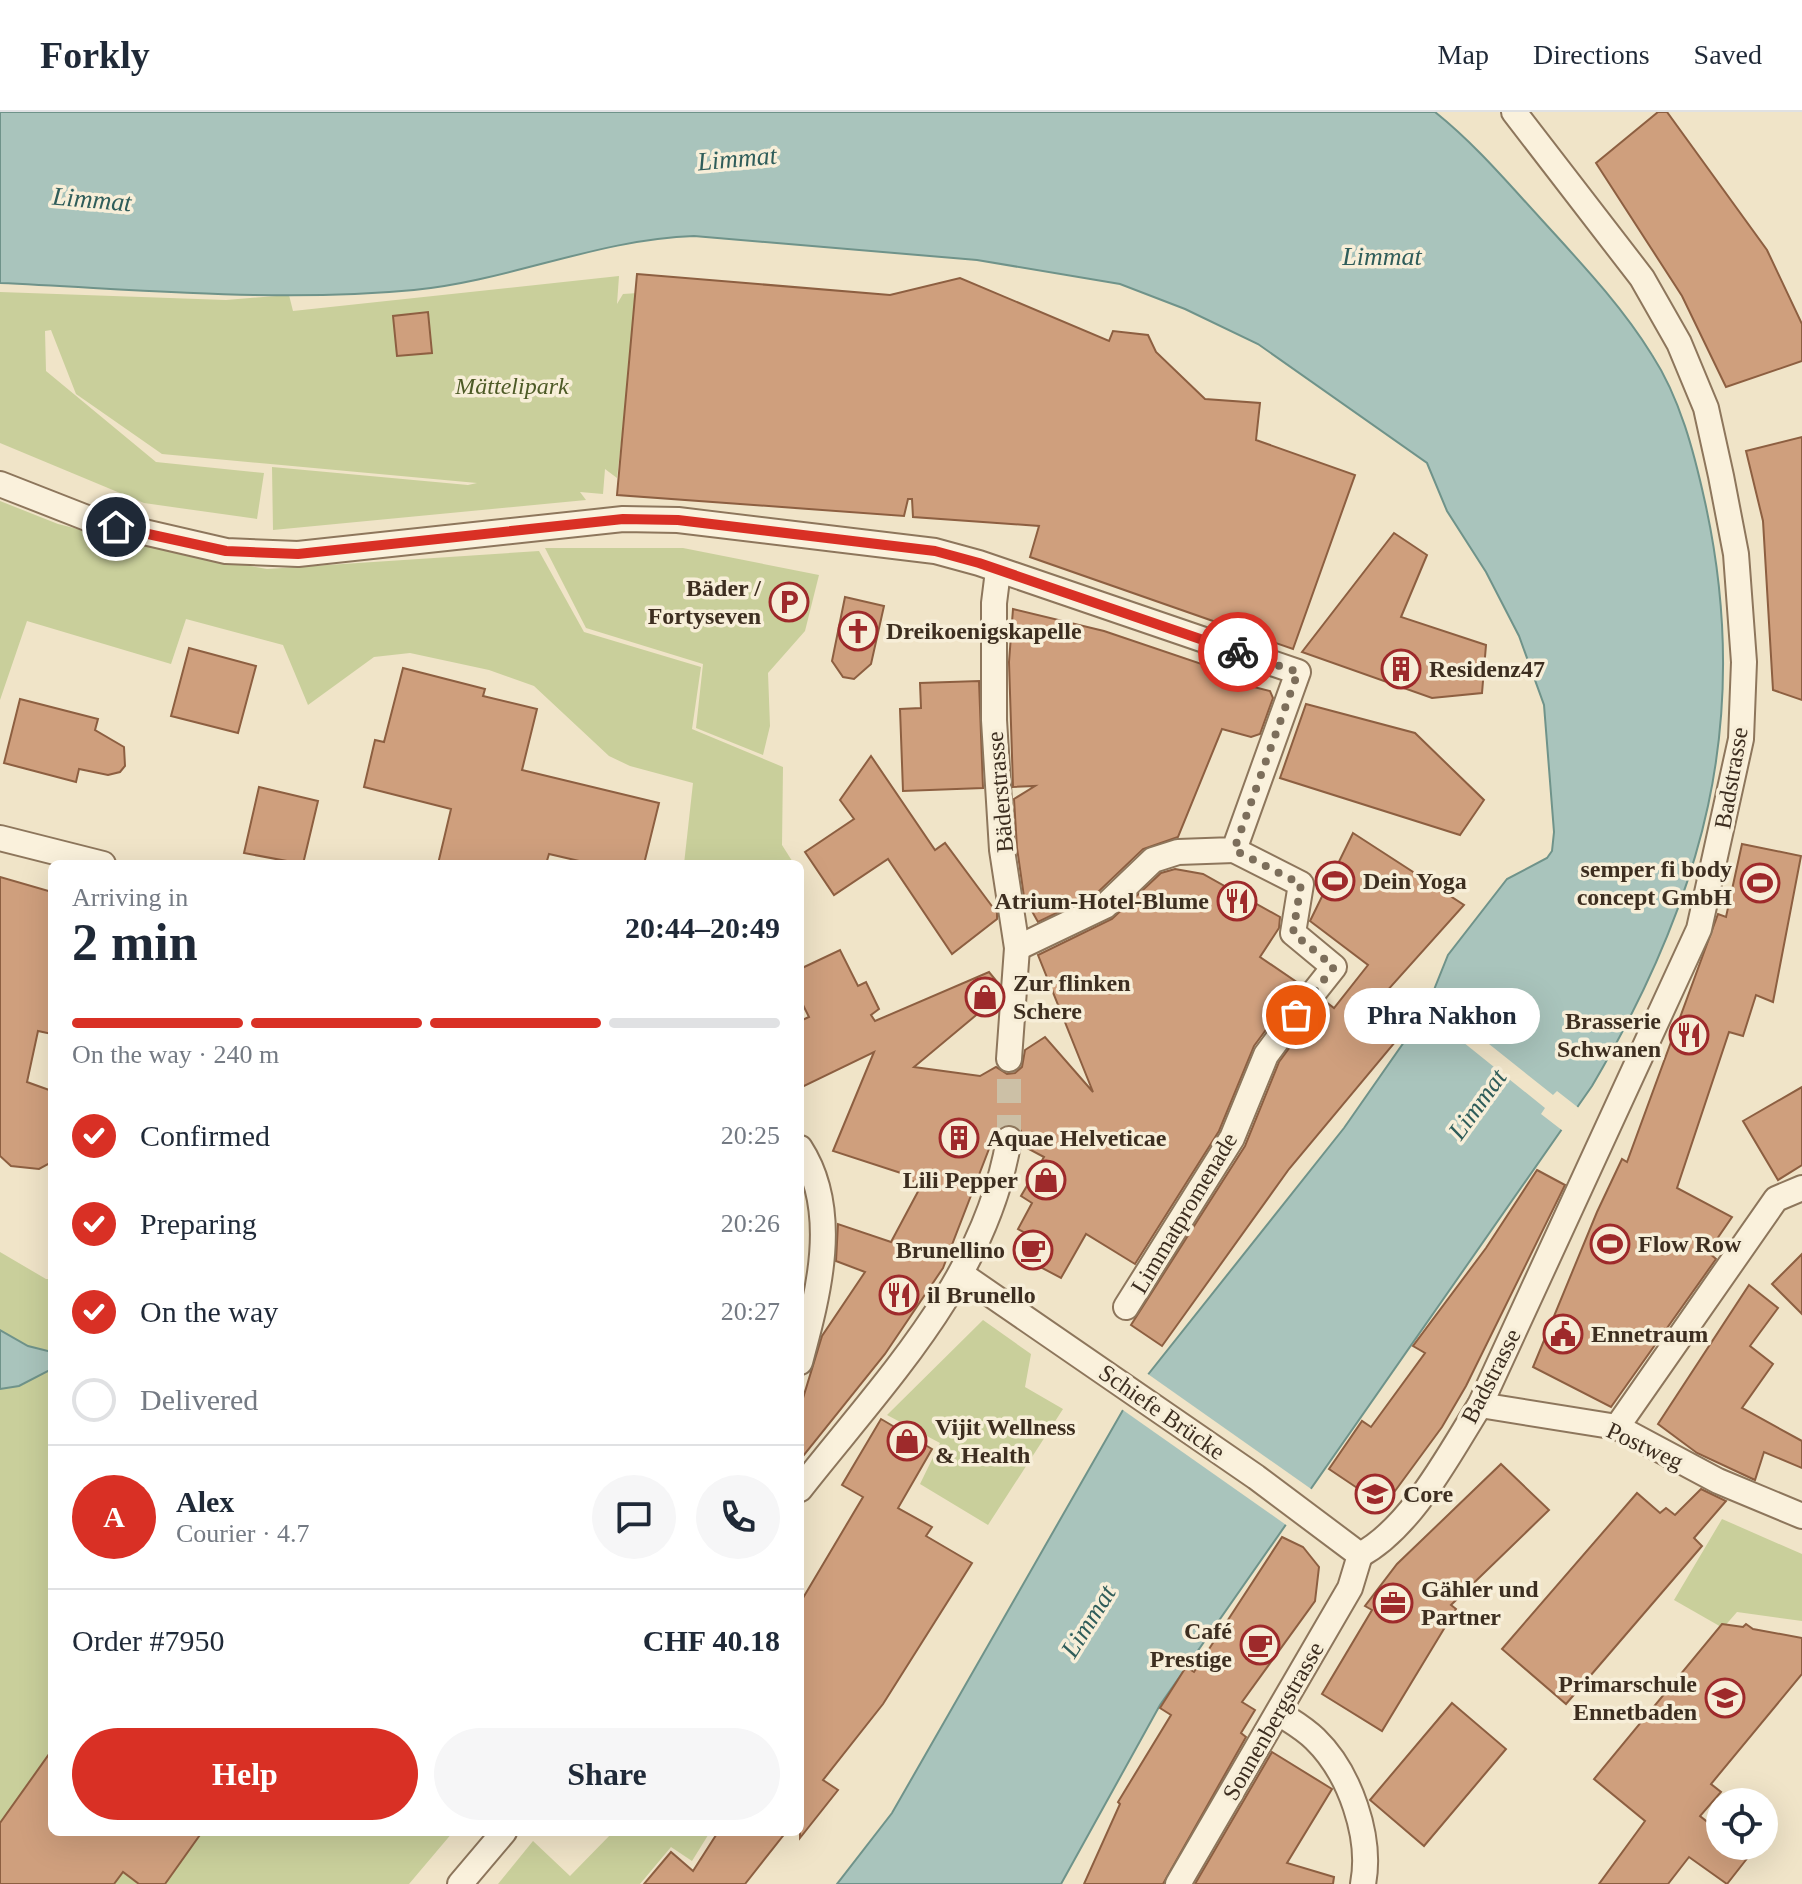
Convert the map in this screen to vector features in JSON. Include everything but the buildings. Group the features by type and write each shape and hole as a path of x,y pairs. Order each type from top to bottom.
{"street":[{"name":"Badstrasse","path":"1360,1555 1382,1543 1438,1473 1480,1405 1699,929 1741,739 1744,662 1736,554 1706,408 1679,343 1642,278 1514,112"},
{"path":"0,484 92,520 226,551 298,554 623,519 665,520 935,551 1298,672 1234,850 1178,852 1153,860 1105,906 1017,948"},
{"name":"Bäderstrasse","path":"998,571 994,603 994,720 1002,850 1014,911 1017,948 1009,1059"},
{"path":"0,838 87,860"},
{"name":"Limmatpromenade","path":"1126,1307 1232,1138 1266,1055 1334,967 1293,933 1301,884 1234,850"},
{"path":"804,1480 919,1343 961,1274 1004,1169 1009,1139"},
{"path":"804,1347 818,1296 822,1231 806,1158"},
{"path":"1617,1427 1776,1199 1802,1188"},
{"name":"Schiefe Brücke","path":"961,1274 1313,1518 1360,1555"},
{"name":"Postweg","path":"1480,1405 1617,1427 1718,1481 1802,1516"},
{"name":"Sonnenbergstrasse","path":"1178,1884 1350,1588 1360,1555"},
{"path":"1279,1713 1315,1739 1345,1787 1367,1849 1363,1884"},
{"path":"460,1884 501,1836"}],"green space":[{"name":"Mättelipark","path":"619,276 617,304 623,294 638,293 617,478 605,469 603,494 580,492 586,500 273,530 272,467 468,485 477,483 162,454 76,394 51,330 45,331 46,371 156,462 264,473 257,519 144,503 0,443 0,292 226,300 289,295 293,311"},
{"path":"0,501 58,524 166,551 267,569 539,551 584,632 701,667 692,729 783,767 782,845 791,860 684,860 693,783 630,766 609,756 534,686 489,670 410,653 374,657 308,705 283,645 186,619 171,664 27,621 0,700"},
{"path":"545,548 683,548 819,575 805,631 768,673 770,726 763,755 696,728 703,664 586,628"},
{"path":"0,1252 48,1279 48,1836 450,1836 409,1884 0,1884"},
{"path":"983,1320 1031,1354 1025,1387 1063,1409 988,1525 920,1484 940,1443 887,1415"},
{"path":"1722,1519 1802,1554 1802,1621 1737,1612 1723,1628 1674,1600"},
{"path":"609,1836 708,1836 692,1861 671,1847 640,1884 498,1884 533,1841 570,1876"}],"water":[{"name":"Limmat","path":"0,112 1435,112 1490,164 1585,268 1614,301 1652,355 1678,407 1701,483 1718,582 1723,659 1720,733 1708,805 1689,876 1663,946 1631,1016 1592,1086 1160,1705 1061,1884 837,1884 892,1813 1131,1396 1344,1128 1425,1012 1448,955 1507,879 1547,858 1552,851 1554,832 1544,705 1519,636 1486,572 1447,511 1427,463 1258,344 1185,309 1120,284 977,260 694,236 623,244 449,285 362,294 207,294 0,283"},
{"path":"0,1330 28,1346 48,1351 48,1371 19,1386 0,1389"}],"pier":[{"path":"1425,993 1553,1095 1557,1091 1580,1109 1563,1131 1541,1114 1545,1108 1422,1009"},
{"path":"1145,1372 1314,1491 1289,1527 1120,1408"}],"tunnel":[{"path":"1009,1059 1009,1139"}],"way so far":[{"path":"1238,652 1298,672 1234,850 1301,884 1293,933 1334,967 1296,1015"}],"place":[{"name":"Bäder / Fortyseven","path":"789,602"},
{"name":"Dreikoenigskapelle","path":"858,631"},
{"name":"Residenz47","path":"1401,669"},
{"name":"Dein Yoga","path":"1335,881"},
{"name":"semper fi body concept GmbH","path":"1760,883"},
{"name":"Atrium-Hotel-Blume","path":"1237,901"},
{"name":"Zur flinken Schere","path":"985,997"},
{"name":"Phra Nakhon","path":"1296,1015"},
{"name":"Brasserie Schwanen","path":"1689,1035"},
{"name":"Aquae Helveticae","path":"959,1138"},
{"name":"Lili Pepper","path":"1046,1180"},
{"name":"Flow Row","path":"1610,1244"},
{"name":"Brunellino","path":"1033,1250"},
{"name":"il Brunello","path":"899,1295"},
{"name":"Ennetraum","path":"1563,1334"},
{"name":"Vijit Wellness & Health","path":"907,1441"},
{"name":"Core","path":"1375,1494"},
{"name":"Gähler und Partner","path":"1393,1603"},
{"name":"Café Prestige","path":"1260,1645"},
{"name":"Primarschule Ennetbaden","path":"1725,1698"}],"route":[{"path":"116,527 226,551 298,554 623,519 678,520 935,551 979,563 1238,652"}]}
